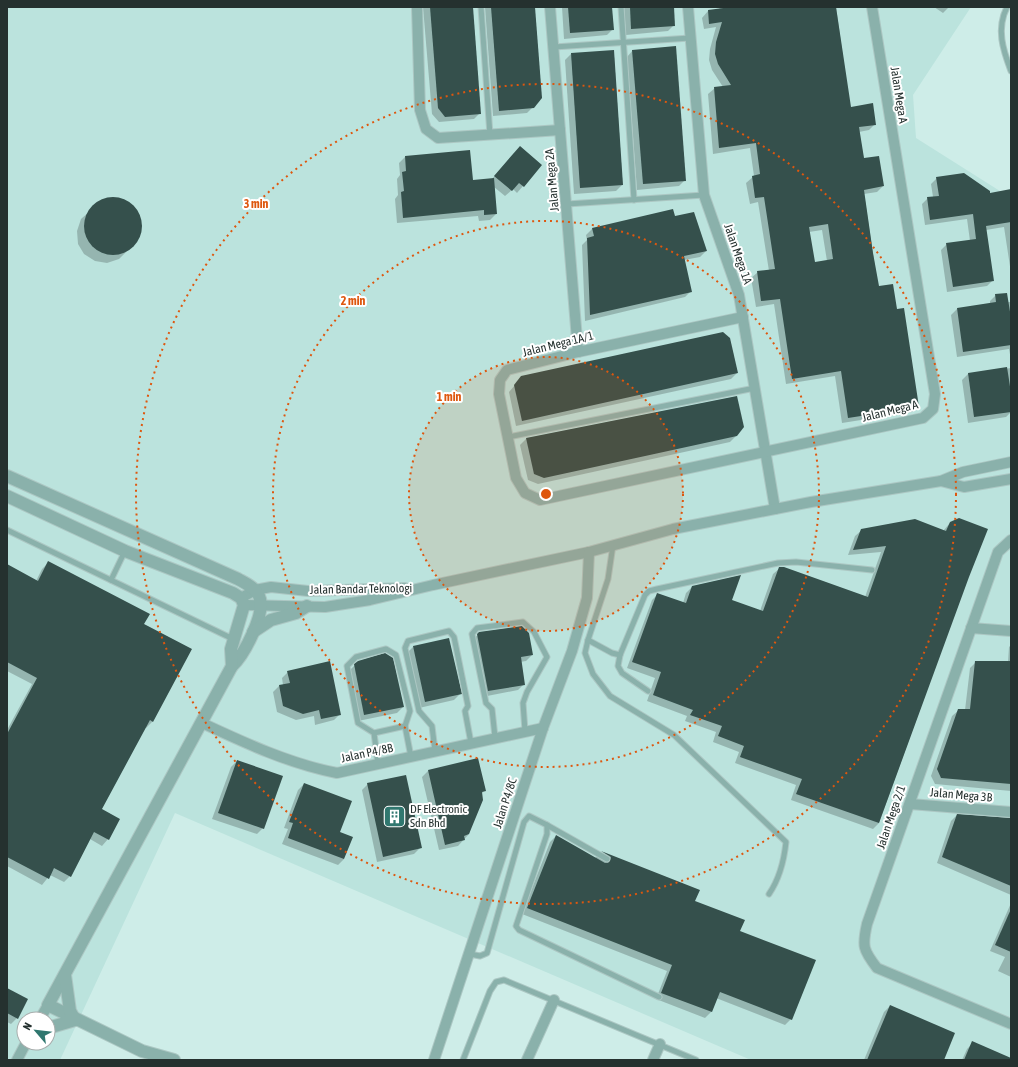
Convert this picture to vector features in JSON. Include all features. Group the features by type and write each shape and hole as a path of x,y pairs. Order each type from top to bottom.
{"street":[{"path":"417,7 420,110 426,129 438,138 560,130"},
{"name":"Jalan Mega 2A","path":"550,7 578,352"},
{"name":"Jalan Mega 1A","path":"688,7 704,195 739,295 775,509"},
{"name":"Jalan Mega A","path":"524,493 540,500 923,418 933,410 934,394 872,7"},
{"name":"Jalan Mega 1A/1","path":"524,493 516,478 498,394 500,380 508,370 578,352 743,318"},
{"path":"423,587 589,552 673,530 775,509 941,481 963,472 1011,462"},
{"path":"7,476 238,578 255,590 260,597 261,604 259,617 245,649 232,666 45,1011"},
{"path":"941,481 964,487 1011,479"},
{"path":"7,496 125,551 234,593 242,602 235,640 231,648 232,666"},
{"name":"Jalan Mega 2/1","path":"1011,540 998,552 867,924 863,941 865,953 877,968 1011,1024"},
{"name":"Jalan P4/8C","path":"434,1060 543,728 572,651 587,598 589,552"},
{"name":"Jalan Bandar Teknologi","path":"242,602 255,590 271,587 308,591 423,587"},
{"name":"Jalan Bandar Teknologi","path":"242,602 325,607 370,600 423,587"},
{"path":"252,633 271,620 296,613 307,606"},
{"path":"971,628 1011,631"},
{"name":"Jalan P4/8B","path":"202,723 236,739 320,770 337,773 495,737 543,728"},
{"name":"Jalan Mega 3B","path":"910,804 1011,812"},
{"path":"65,975 70,1011 75,1020"},
{"path":"527,1060 554,1000"},
{"path":"48,1005 75,1020 142,1051 174,1060"},
{"path":"56,1026 75,1020"},
{"path":"653,1060 660,1044"},
{"path":"17,1060 22,1051"}],"lane":[{"path":"481,7 490,135"},
{"path":"621,7 634,200"},
{"path":"1007,7 1004,13 1000,34 1004,54 1011,71"},
{"path":"554,48 690,38"},
{"path":"567,204 704,195"},
{"path":"508,437 755,388"},
{"path":"7,530 235,640"},
{"path":"613,546 608,579 585,653 593,674 610,696 674,735 786,842 783,866 776,883 769,894"},
{"path":"111,580 125,551"},
{"path":"648,691 622,673 618,666 620,655 645,595 649,591 778,563 796,562 872,570"},
{"path":"495,737 492,709 486,703 472,634 477,628 523,622 534,632 547,657 527,692 523,703 526,732"},
{"path":"435,751 432,726 420,711 405,648 408,641 449,631 454,637 468,706 465,711 471,743"},
{"path":"588,640 612,654 620,655"},
{"path":"405,726 374,733 358,723 348,666 356,657 386,649 396,655 410,711 405,726 411,757"},
{"path":"374,733 378,764"},
{"path":"470,954 480,956 487,953 524,822 529,816 607,859"},
{"path":"547,825 547,834 516,926 519,930 659,998"},
{"path":"463,1060 490,991 496,982 504,980 696,1060"}],"shaded area":[{"path":"7,7 971,7 913,95 916,138 1011,198 1011,1060 751,1060 175,813 60,1060 7,1060"}],"building":[{"path":"430,7 473,7 481,114 445,117 438,108"},
{"path":"491,7 535,7 542,98 534,108 499,111"},
{"path":"568,7 612,7 614,30 570,33"},
{"path":"630,7 674,7 675,26 631,29"},
{"path":"731,7 836,7 851,107 873,103 876,125 859,127 864,158 879,156 884,186 864,190 873,253 879,286 893,284 897,309 904,308 919,407 848,418 841,371 792,379 780,299 761,301 757,271 775,269 764,197 755,198 752,176 760,174 756,143 719,148 714,87 731,85 718,64 715,54 716,42 722,22 709,24 708,10","holes":["828,224 833,259 815,262 809,227"]},
{"path":"676,46 686,181 643,184 632,50"},
{"path":"614,50 623,185 580,188 571,53"},
{"path":"520,146 542,165 524,187 519,183 512,191 494,176"},
{"path":"470,150 473,180 494,178 497,214 484,215 484,210 403,218 401,192 404,191 402,172 406,171 405,156"},
{"path":"964,173 990,191 990,193 1011,189 1011,222 986,226 994,281 953,287 946,243 976,239 973,214 930,220 927,197 939,196 936,177"},
{"path":"113,197 129,202 137,210 142,226 137,242 129,250 113,255 97,250 89,242 84,226 89,210 97,202"},
{"path":"673,209 675,216 694,212 707,251 684,256 692,292 590,315 587,238 594,236 592,228"},
{"path":"1007,293 1011,318 1011,345 963,352 957,308 996,302 995,294"},
{"path":"723,332 730,338 738,373 522,421 514,385 521,376"},
{"path":"1007,367 1011,393 1011,412 974,417 968,373"},
{"path":"737,396 744,427 737,436 544,478 534,474 526,438"},
{"path":"959,518 988,529 879,823 796,794 802,779 740,757 744,746 718,736 722,726 690,715 693,710 653,695 661,672 632,662 657,593 686,603 692,586 741,575 732,600 763,611 779,567 784,567 868,597 886,546 853,550 861,529 915,519 946,531 950,522"},
{"path":"48,561 150,614 144,624 192,649 153,722 150,720 102,809 120,819 109,840 94,832 71,877 54,868 49,879 7,857 7,734 37,678 7,662 7,564 38,581"},
{"path":"522,626 529,633 533,655 521,657 525,685 488,691 477,634 479,632"},
{"path":"449,638 462,694 425,702 413,646"},
{"path":"385,653 393,658 404,707 364,715 354,664 358,661"},
{"path":"330,661 341,715 321,719 319,710 303,714 283,706 279,685 290,683 287,671"},
{"path":"975,661 1011,661 1011,784 941,778 937,769 958,709 970,709"},
{"path":"478,758 486,791 482,792 483,800 469,834 464,836 465,840 445,845 428,770"},
{"path":"237,760 283,776 264,829 218,813"},
{"name":"DF Electronic Sdn Bhd","path":"406,775 422,848 383,857 367,783"},
{"path":"304,783 352,801 340,832 353,837 344,859 288,838 293,823 289,822"},
{"path":"957,814 1011,818 1011,886 942,857"},
{"path":"556,835 605,863 609,862 611,857 601,851 700,890 695,901 745,920 740,931 816,960 792,1020 720,992 712,1012 661,993 672,965 527,908"},
{"path":"1011,909 1011,952 995,945"},
{"path":"7,988 28,999 22,1011 16,1011 16,1018 7,1013"},
{"path":"890,1005 955,1033 944,1060 867,1060"},
{"path":"972,1041 1011,1058 1011,1060 964,1060"}],"place":[{"name":"DF Electronic Sdn Bhd","path":"394,816"}]}
